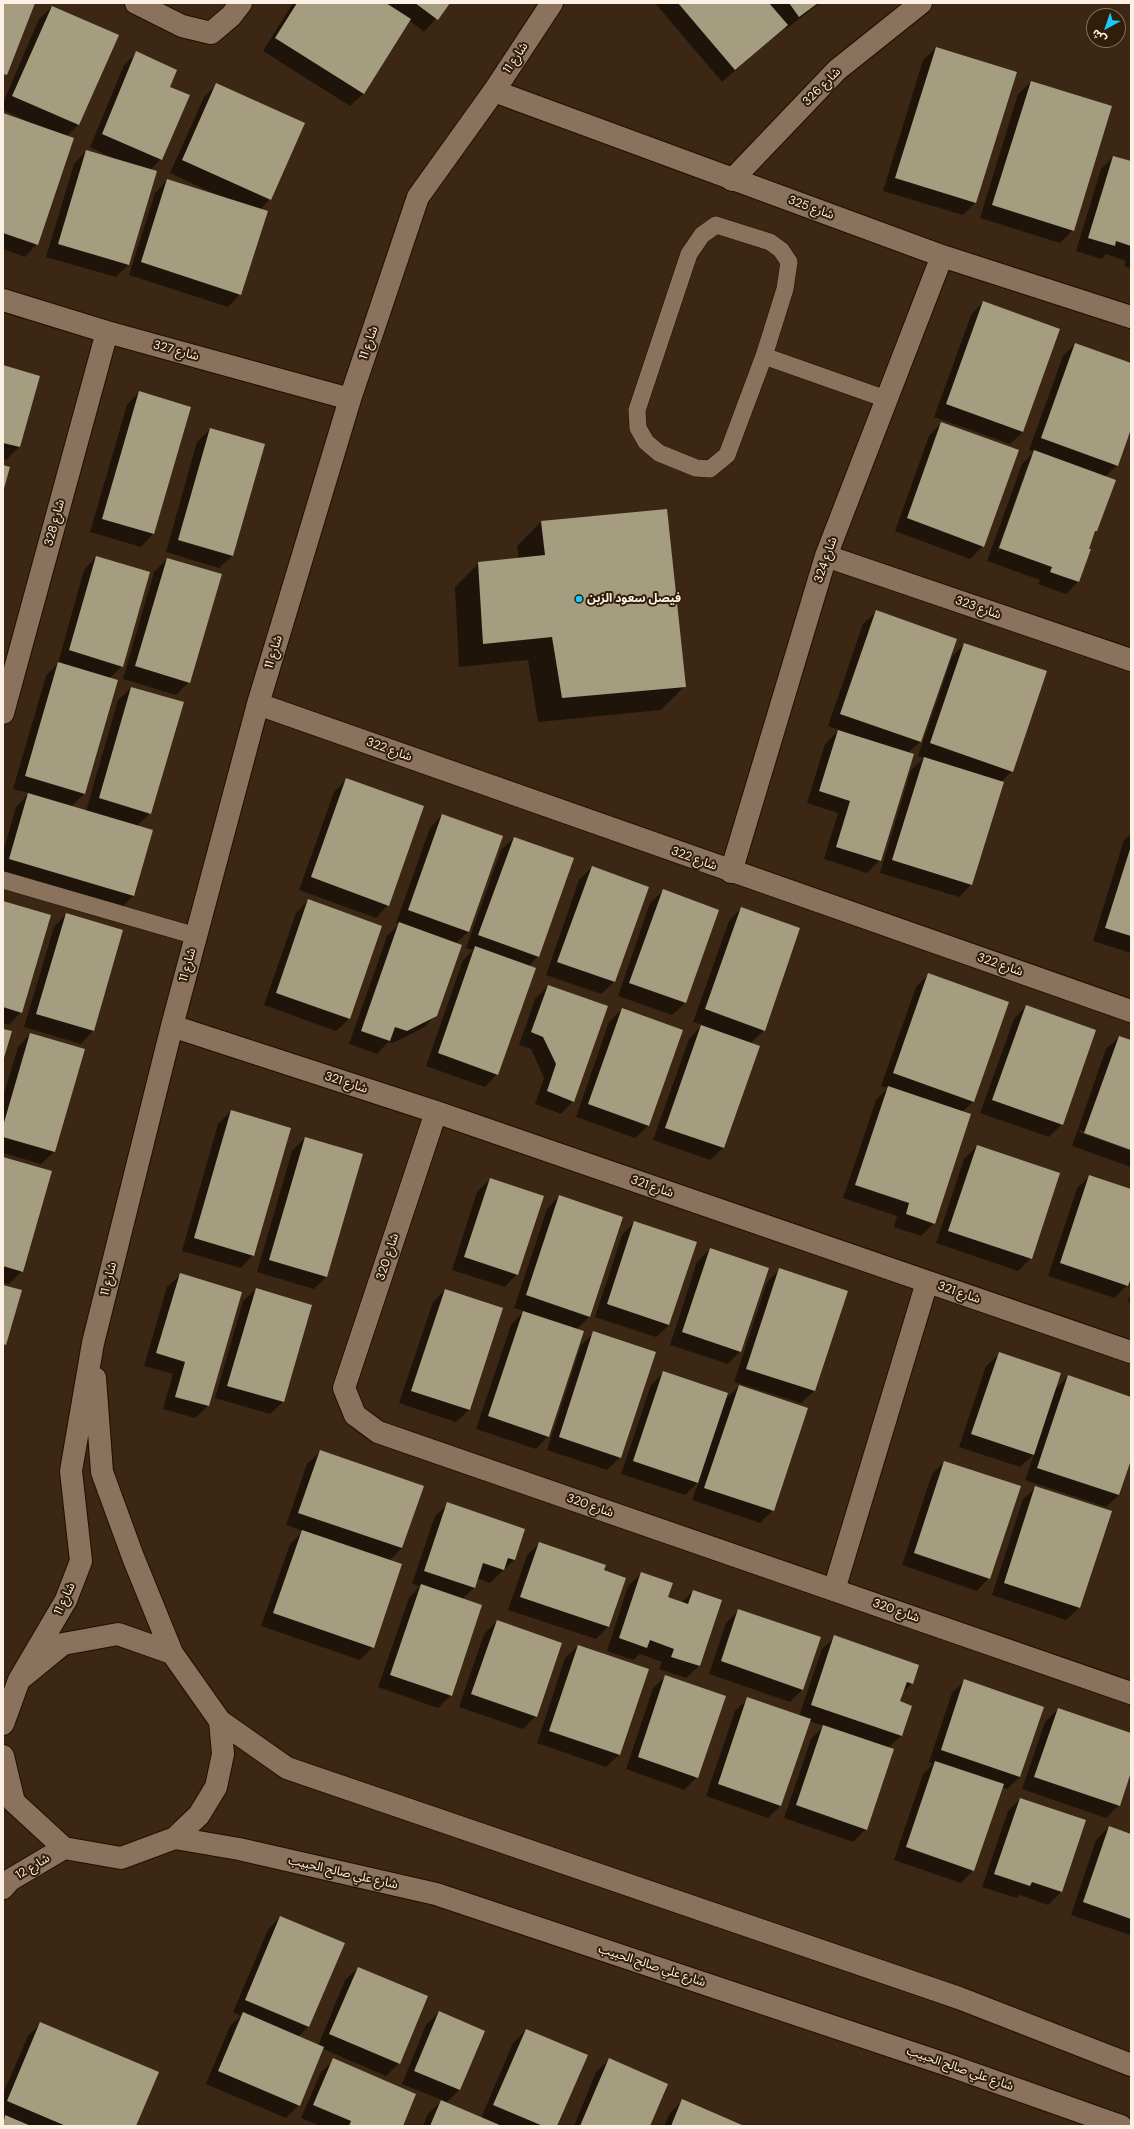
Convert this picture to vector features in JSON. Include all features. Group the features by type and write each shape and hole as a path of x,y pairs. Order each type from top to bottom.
{"street":[{"path":"136,3 182,26 211,33 231,16 241,3"},
{"name":"شارع 11","path":"3,1724 19,1680 66,1600 81,1561 71,1472 93,1343 172,1026 258,704 350,399 418,197 494,91 552,3"},
{"name":"شارع 326","path":"732,180 837,70 921,3"},
{"name":"شارع 325","path":"494,91 732,180 942,256 1131,317"},
{"name":"شارع 324","path":"731,872 826,556 942,256"},
{"name":"شارع 327","path":"3,300 106,332 350,399"},
{"name":"شارع 328","path":"3,713 106,332"},
{"name":"شارع 323","path":"826,556 1131,660"},
{"name":"شارع 322","path":"258,704 731,872 1131,1011"},
{"name":"شارع 321","path":"172,1026 436,1112 1131,1352"},
{"name":"شارع 320","path":"436,1112 344,1388 356,1414 378,1432 1131,1693"},
{"path":"834,1590 927,1282"},
{"name":"شارع 11","path":"93,1343 102,1472 133,1557 172,1653 220,1721"},
{"path":"19,1680 63,1644 118,1634 172,1653"},
{"path":"3,1756 14,1802 64,1848 121,1858 175,1838 199,1815 216,1787 223,1754 220,1721"},
{"path":"220,1721 286,1768 959,1998 1131,2065"},
{"name":"شارع علي صالح الحبيب","path":"175,1838 239,1849 436,1894 951,2066 1121,2126"},
{"name":"شارع 12","path":"3,1888 10,1880 64,1848"}],"lane":[{"path":"716,225 770,242 781,250 789,262 785,289 764,356 727,455 710,469 696,468 659,453 646,442 638,428 637,410 689,254 702,235 716,225"},
{"path":"764,356 886,399"},
{"path":"3,880 196,936"}],"building":[{"path":"3,3 35,3 7,75 3,74"},
{"path":"297,3 386,3 411,19 364,94 275,38"},
{"path":"415,3 450,3 438,20"},
{"path":"678,3 769,3 788,25 735,70"},
{"path":"789,3 818,3 799,17"},
{"path":"52,6 119,35 79,125 12,96"},
{"path":"936,47 1017,72 976,203 895,178"},
{"path":"136,51 177,70 170,87 190,95 162,160 102,134"},
{"path":"1031,81 1112,106 1074,231 992,205"},
{"path":"216,83 305,123 271,200 182,160"},
{"path":"3,113 74,138 38,245 3,233"},
{"path":"86,150 157,171 129,265 58,244"},
{"path":"1113,156 1131,161 1131,246 1116,241 1115,246 1088,238"},
{"path":"167,179 268,211 241,295 141,262"},
{"path":"983,301 1060,329 1023,432 946,404"},
{"path":"1075,343 1131,363 1131,429 1118,466 1041,438"},
{"path":"3,365 40,376 20,447 3,443"},
{"path":"139,391 191,407 154,534 102,519"},
{"path":"941,422 1019,450 984,547 907,518"},
{"path":"210,428 265,444 233,556 178,540"},
{"path":"1034,450 1116,480 1097,531 1095,531 1089,549 1091,549 1079,582 1050,572 1052,567 999,548"},
{"path":"3,465 10,467 3,492"},
{"name":"فيصل سعود الزبن","path":"667,509 686,687 562,698 552,637 483,644 478,562 545,555 541,521"},
{"path":"96,556 150,572 123,667 69,650"},
{"path":"167,558 222,574 190,683 135,666"},
{"path":"876,610 957,639 921,742 840,714"},
{"path":"964,643 1047,671 1013,772 930,743"},
{"path":"58,662 118,680 85,794 25,776"},
{"path":"131,687 184,702 151,814 99,798"},
{"path":"838,730 914,754 881,861 836,847 850,801 819,791"},
{"path":"924,757 1004,782 972,885 892,860"},
{"path":"346,778 424,806 389,906 311,877"},
{"path":"28,793 153,830 134,896 9,859"},
{"path":"442,814 503,836 469,932 408,910"},
{"path":"514,837 574,858 539,957 478,935"},
{"path":"1131,846 1131,936 1105,928"},
{"path":"592,866 649,887 615,982 557,962"},
{"path":"663,889 719,910 686,1003 629,983"},
{"path":"308,899 382,926 350,1019 276,993"},
{"path":"3,901 51,915 22,1013 3,1007"},
{"path":"741,907 800,928 765,1031 705,1009"},
{"path":"66,913 123,930 94,1031 36,1014"},
{"path":"399,922 462,945 437,1016 407,1031 395,1027 390,1041 361,1031"},
{"path":"475,946 536,968 498,1075 438,1053"},
{"path":"928,973 1009,1002 974,1102 893,1073"},
{"path":"548,985 608,1006 574,1102 547,1091 556,1064 543,1037 531,1032"},
{"path":"1026,1005 1096,1030 1063,1125 992,1100"},
{"path":"622,1008 683,1030 649,1126 588,1104"},
{"path":"701,1025 760,1046 724,1148 665,1128"},
{"path":"3,1029 12,1031 3,1061"},
{"path":"30,1033 85,1049 55,1152 3,1137 3,1126"},
{"path":"1119,1036 1131,1040 1131,1150 1084,1133"},
{"path":"888,1086 971,1114 935,1224 906,1214 909,1203 855,1185"},
{"path":"231,1110 291,1128 254,1256 194,1238"},
{"path":"305,1137 363,1154 327,1277 269,1260"},
{"path":"977,1145 1060,1173 1032,1259 948,1231"},
{"path":"3,1157 52,1171 23,1272 3,1266"},
{"path":"1089,1175 1131,1189 1131,1278 1128,1286 1060,1263"},
{"path":"490,1178 544,1196 518,1275 464,1257"},
{"path":"559,1195 623,1217 590,1317 526,1295"},
{"path":"634,1221 697,1242 669,1325 607,1304"},
{"path":"710,1248 769,1268 741,1352 682,1332"},
{"path":"779,1268 848,1291 815,1391 746,1369"},
{"path":"180,1273 242,1292 209,1406 175,1397 185,1362 156,1353"},
{"path":"3,1285 22,1290 6,1345 3,1344"},
{"path":"256,1288 312,1305 284,1402 227,1386"},
{"path":"445,1289 503,1308 470,1410 411,1391"},
{"path":"523,1311 584,1331 549,1437 488,1416"},
{"path":"593,1331 656,1352 621,1458 559,1437"},
{"path":"999,1352 1061,1373 1034,1455 971,1434"},
{"path":"663,1371 728,1393 698,1483 633,1461"},
{"path":"1068,1375 1131,1397 1131,1460 1119,1495 1037,1468"},
{"path":"739,1385 808,1408 774,1511 704,1488"},
{"path":"320,1450 424,1486 402,1548 298,1513"},
{"path":"944,1461 1021,1486 990,1579 914,1553"},
{"path":"1035,1486 1112,1511 1080,1608 1004,1583"},
{"path":"447,1502 525,1529 515,1560 508,1558 504,1570 483,1563 475,1588 424,1571"},
{"path":"302,1530 402,1564 374,1648 273,1613"},
{"path":"539,1542 606,1565 604,1570 626,1578 609,1627 520,1597"},
{"path":"641,1572 673,1583 668,1597 688,1604 693,1590 722,1600 700,1666 671,1657 674,1649 650,1640 647,1648 619,1638"},
{"path":"421,1584 482,1605 452,1696 390,1675"},
{"path":"738,1609 821,1637 803,1690 721,1661"},
{"path":"497,1620 562,1643 537,1717 471,1694"},
{"path":"834,1635 919,1665 913,1684 907,1682 900,1701 912,1706 902,1736 811,1705"},
{"path":"578,1645 649,1669 620,1755 549,1731"},
{"path":"665,1675 726,1696 698,1778 638,1757"},
{"path":"964,1679 1044,1707 1020,1777 941,1750"},
{"path":"747,1697 811,1719 781,1806 718,1784"},
{"path":"1058,1708 1131,1733 1131,1772 1120,1806 1034,1777"},
{"path":"823,1725 894,1749 867,1830 796,1805"},
{"path":"935,1761 1004,1784 974,1871 906,1847"},
{"path":"1020,1798 1086,1820 1062,1892 1032,1882 1030,1886 994,1874"},
{"path":"1109,1826 1131,1834 1131,1919 1083,1902"},
{"path":"280,1916 345,1943 309,2027 245,2000"},
{"path":"358,1967 428,1996 400,2064 329,2034"},
{"path":"439,2011 485,2031 460,2090 414,2071"},
{"path":"243,2012 324,2047 300,2106 218,2071"},
{"path":"40,2022 159,2072 136,2126 66,2126 7,2101"},
{"path":"526,2029 588,2055 557,2126 543,2126 493,2105"},
{"path":"333,2058 416,2094 403,2126 349,2126 351,2121 313,2105"},
{"path":"609,2058 668,2084 650,2126 580,2126"},
{"path":"682,2099 742,2125 742,2126 671,2126"},
{"path":"441,2100 502,2126 430,2126"},
{"path":"5,2115 31,2126 3,2126"}],"place":[{"name":"فيصل سعود الزبن","path":"579,599"}]}
